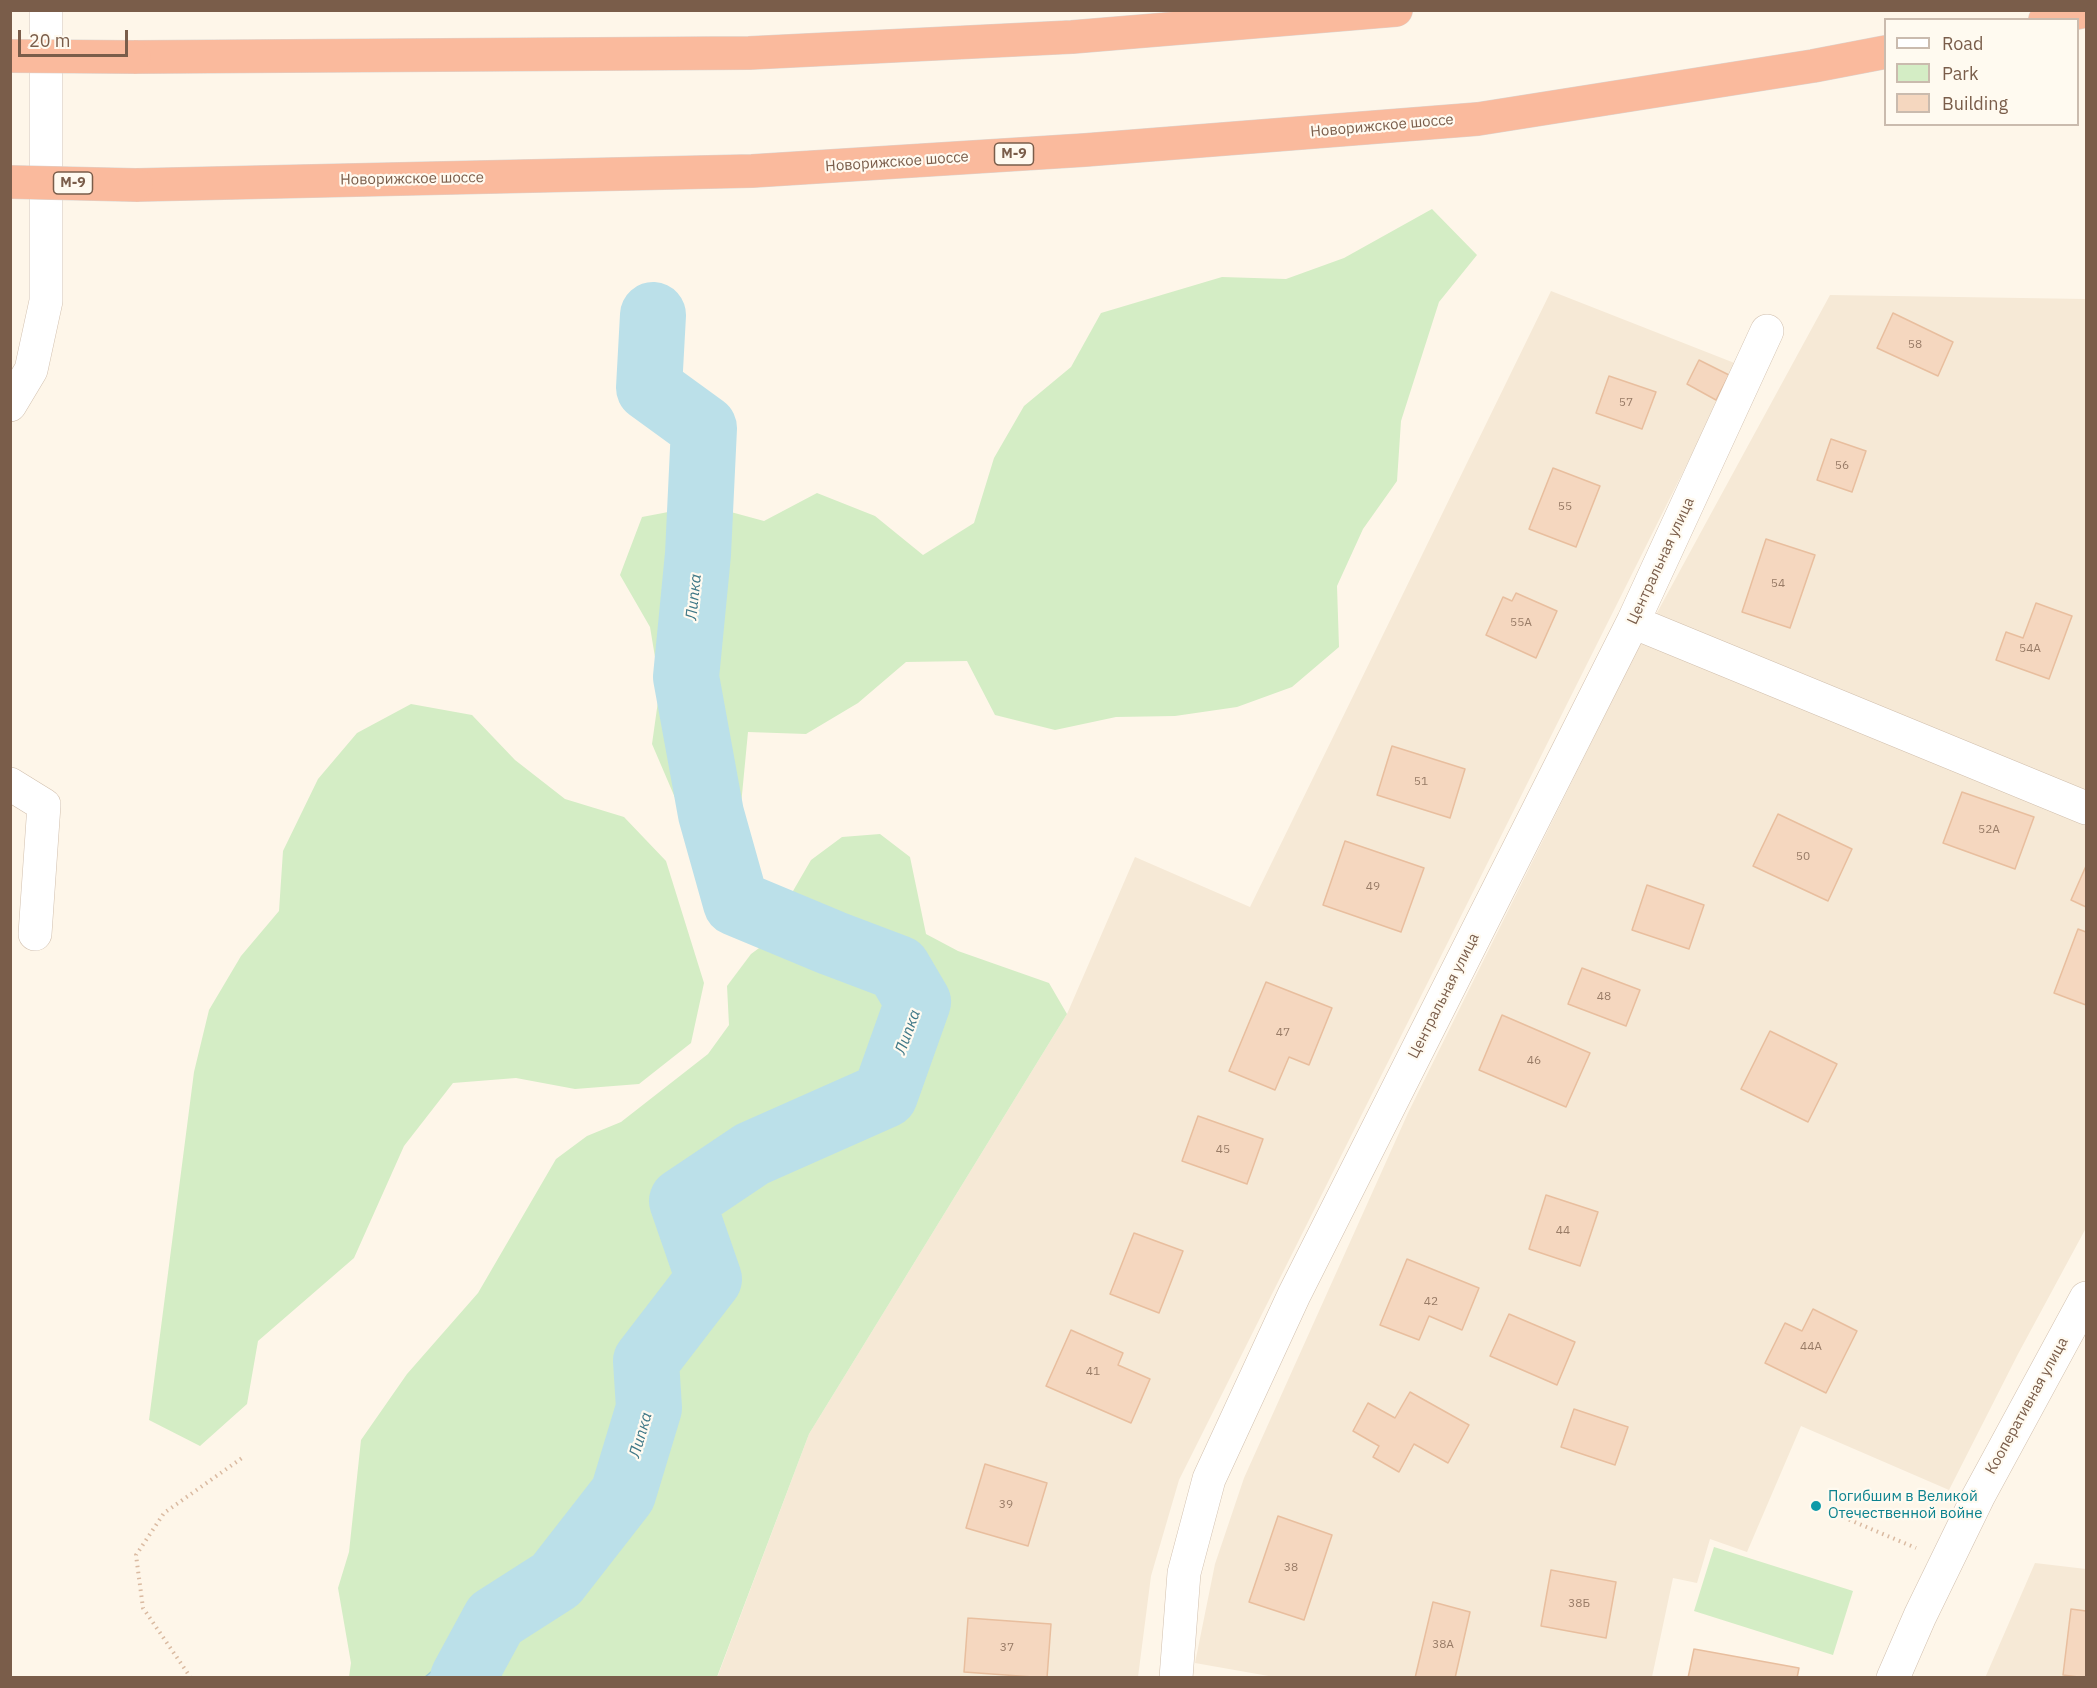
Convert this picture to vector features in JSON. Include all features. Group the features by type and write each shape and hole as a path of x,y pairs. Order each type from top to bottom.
{"highway":[{"path":"10,56 749,53 1072,37 1396,10"},
{"path":"2054,18 2086,11"},
{"name":"Новорижское шоссе","path":"10,182 136,185 752,171 1097,149 1478,119 1813,66 1884,52"}],"street":[{"path":"10,405 32,370 46,301 46,10"},
{"name":"Центральная улица","path":"1176,1677 1184,1573 1209,1479 1294,1295 1633,622 1767,331"},
{"path":"1633,622 2086,808"},
{"path":"10,784 44,805 35,934"},
{"name":"Кооперативная улица","path":"1893,1677 1978,1497 2086,1298"}],"path":[{"path":"190,1677 143,1608 136,1555 164,1513 242,1458"},
{"path":"1838,1515 1947,1561"}],"shaded area":[{"path":"1551,291 1737,364 1179,1480 1151,1576 1138,1677 717,1678 809,1434 1067,1014 1135,857 1250,907"},
{"path":"1830,295 2086,299 2086,1228 2018,1354 1949,1490 1801,1426 1747,1552 1710,1539 1697,1583 1673,1578 1652,1677 1280,1678 1195,1663 1215,1564 1244,1478 1408,1113 1640,644"},
{"path":"2035,1563 2086,1569 2086,1677 1985,1678"}],"green space":[{"path":"1432,209 1477,255 1439,302 1401,421 1397,481 1363,529 1337,586 1339,647 1292,687 1237,707 1175,716 1116,717 1055,730 995,715 967,661 906,662 858,703 806,734 748,732 741,805 688,828 652,744 660,687 650,627 620,575 642,517 705,505 764,521 817,493 875,516 923,555 974,523 994,458 1024,406 1071,367 1101,313 1222,277 1286,279 1344,258"},
{"path":"411,704 472,715 515,760 565,799 624,817 666,861 704,983 691,1043 639,1084 575,1089 516,1078 453,1083 404,1146 354,1258 258,1341 247,1404 200,1446 149,1420 194,1072 209,1010 241,956 279,911 283,851 318,779 357,733"},
{"path":"880,834 910,857 926,934 958,951 1049,983 1067,1014 809,1434 717,1677 501,1677 494,1620 425,1677 349,1677 351,1663 338,1588 349,1552 361,1440 407,1374 478,1293 556,1159 587,1136 621,1122 708,1054 729,1025 727,986 751,954 782,931 793,891 811,860 842,837"},
{"path":"1714,1547 1853,1591 1833,1655 1694,1611"}],"water":[{"path":"495,1619 501,1677 425,1677"}],"building":[{"path":"1893,313 1953,342 1938,376 1877,348"},
{"path":"1699,360 1729,375 1716,400 1687,384"},
{"path":"1609,376 1656,392 1642,429 1596,413"},
{"path":"1831,439 1866,451 1852,492 1817,480"},
{"path":"1553,468 1600,486 1576,547 1529,529"},
{"path":"1766,539 1815,555 1790,628 1742,612"},
{"path":"1516,593 1557,611 1536,658 1486,635 1503,597 1512,601"},
{"path":"2036,603 2072,616 2049,679 1996,660 2006,632 2023,638"},
{"path":"1392,746 1465,769 1450,818 1377,795"},
{"path":"1962,792 2034,817 2015,869 1943,843"},
{"path":"1778,814 1852,849 1828,901 1753,866"},
{"path":"1345,841 1424,868 1401,932 1323,905"},
{"path":"2086,866 2086,907 2071,900"},
{"path":"1647,885 1704,905 1689,949 1632,930"},
{"path":"2078,929 2086,932 2086,1005 2054,993"},
{"path":"1582,968 1640,990 1626,1026 1568,1004"},
{"path":"1266,982 1332,1008 1309,1065 1289,1057 1275,1090 1229,1071"},
{"path":"1502,1015 1590,1053 1566,1107 1479,1070"},
{"path":"1770,1031 1837,1064 1808,1122 1741,1089"},
{"path":"1198,1116 1263,1139 1247,1184 1182,1161"},
{"path":"1546,1195 1598,1212 1580,1266 1529,1249"},
{"path":"1134,1233 1183,1251 1159,1313 1110,1294"},
{"path":"1407,1259 1479,1288 1462,1330 1429,1316 1419,1340 1380,1325"},
{"path":"1813,1309 1857,1331 1826,1393 1765,1363 1785,1323 1802,1331"},
{"path":"1509,1314 1575,1342 1557,1385 1490,1356"},
{"path":"1071,1330 1123,1353 1118,1365 1150,1379 1131,1423 1046,1386"},
{"path":"1410,1392 1469,1425 1448,1463 1414,1444 1399,1472 1373,1457 1379,1446 1353,1431 1368,1403 1395,1418"},
{"path":"1574,1409 1628,1427 1615,1465 1561,1447"},
{"path":"985,1464 1047,1483 1028,1546 966,1528"},
{"path":"1278,1516 1332,1535 1304,1620 1249,1602"},
{"path":"1551,1570 1616,1582 1606,1638 1541,1626"},
{"path":"1433,1602 1470,1612 1455,1678 1415,1678"},
{"path":"2071,1609 2086,1611 2086,1678 2063,1675"},
{"path":"968,1618 1051,1624 1047,1678 964,1672"},
{"path":"1694,1649 1799,1668 1797,1678 1688,1678"}],"waterway":[{"name":"Липка","path":"463,1678 495,1619 556,1580 623,1494 649,1408 646,1361 709,1279 682,1201 752,1154 885,1095 918,1002 898,968 736,903 711,814 686,677 698,554 704,428 649,388 653,315"}],"place":[{"name":"Погибшим в Великой Отечественной войне","path":"1816,1506"}]}
